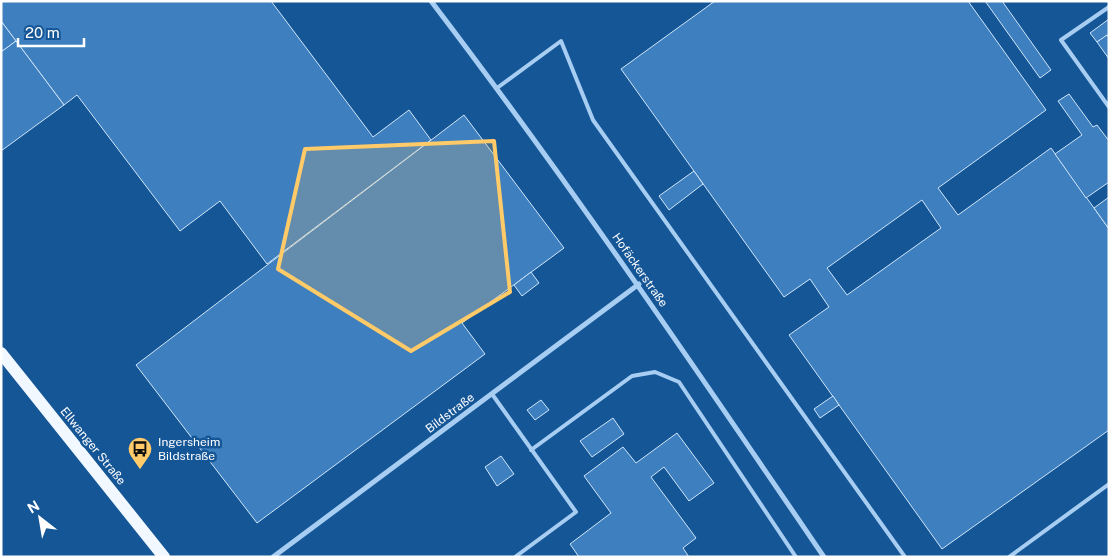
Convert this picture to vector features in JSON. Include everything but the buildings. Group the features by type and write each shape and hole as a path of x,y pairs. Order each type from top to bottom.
{"main road":[{"name":"Ellwanger Straße","path":"1,353 164,557"}],"street":[{"name":"Hofäckerstraße","path":"431,1 498,88 638,284 824,557"},
{"name":"Bildstraße","path":"273,557 638,284"}],"lane":[{"path":"1109,7 1061,40 1109,107"},
{"path":"498,88 562,41 593,120 905,557"},
{"path":"531,450 632,376 655,372 679,382 796,557"},
{"path":"492,394 576,512 515,557"},
{"path":"1008,557 1109,484"}],"highlighted area":[{"path":"494,141 510,292 411,351 278,269 305,149"}],"place":[{"name":"Ingersheim Bildstraße","path":"140,470"}]}
